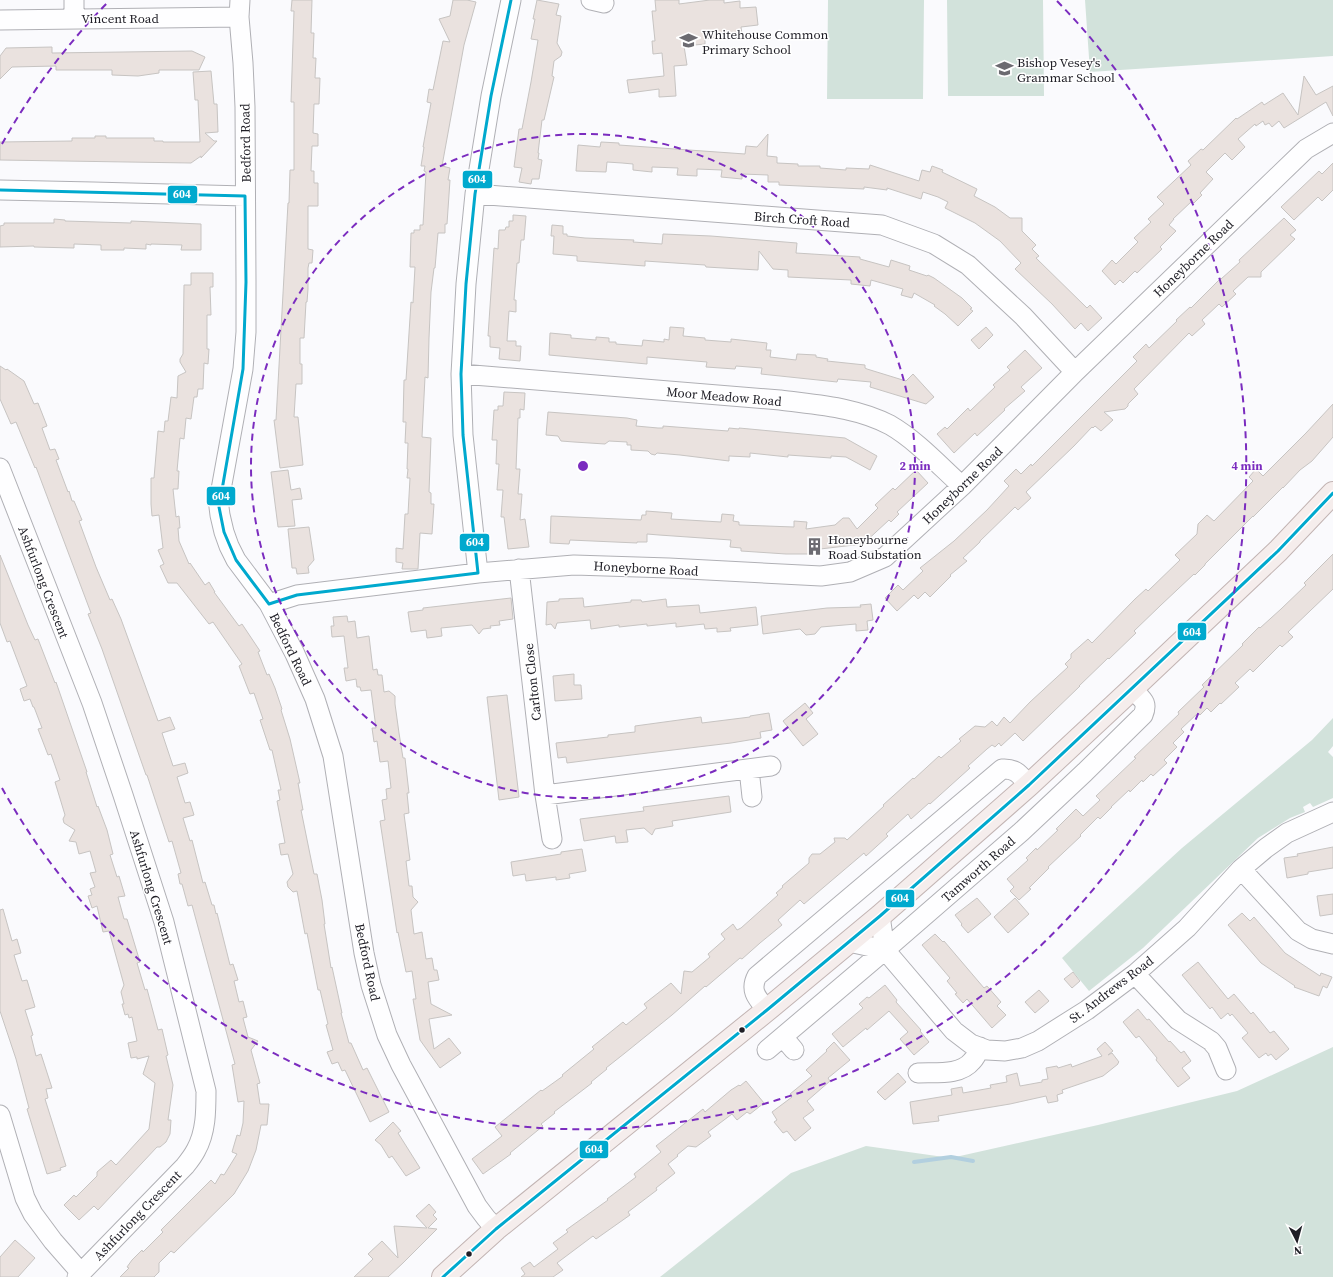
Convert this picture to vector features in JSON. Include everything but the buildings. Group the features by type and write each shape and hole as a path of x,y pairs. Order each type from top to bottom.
{"main road":[{"path":"443,1277 496,1229 767,1010 880,916 1029,785 1278,551 1333,493"}],"street":[{"path":"74,0 74,19"},
{"path":"478,573 462,435 461,374 466,284 475,194 491,96 511,0"},
{"name":"Vincent Road","path":"0,20 74,19 240,9"},
{"name":"Bedford Road","path":"240,9 245,107 246,282 243,368 219,508 224,532 236,560 269,604 295,654 315,699 334,756 364,953 371,985 387,1036 401,1065 458,1167 477,1206 496,1229"},
{"name":"Honeyborne Road","path":"269,604 296,595 519,568 574,565 669,568 821,576 850,572 885,557 962,486 1075,372 1306,148 1333,133"},
{"path":"0,190 245,196"},
{"name":"Birch Croft Road","path":"475,194 882,226 934,244 968,264 1023,316 1075,372"},
{"name":"Moor Meadow Road","path":"461,374 829,406 866,415 890,425 910,438 962,486"},
{"name":"Ashfurlong Crescent","path":"0,468 92,703 123,795 164,922 206,1091 206,1118 201,1137 196,1150 185,1166 79,1275"},
{"name":"Carlton Close","path":"519,568 545,795 552,839"},
{"name":"Tamworth Road","path":"767,1050 788,1043 885,950 1021,832 1143,715 1146,708 1145,702 1132,689"},
{"path":"545,795 771,766"},
{"path":"767,1010 758,998 754,989 754,983 757,976 1002,769 1010,768 1016,771 1029,785"},
{"path":"749,769 752,797"},
{"name":"St. Andrews Road","path":"885,950 954,1031 971,1044 987,1050 1005,1051 1022,1048 1038,1041 1087,1010 1135,974 1187,928 1241,869 1266,848 1288,833 1333,812"},
{"path":"1241,869 1298,931 1312,939 1333,944"},
{"path":"849,942 885,950 880,916"},
{"path":"1135,974 1178,1020 1211,1041 1217,1048 1226,1070"},
{"path":"918,1073 951,1072 963,1068 972,1062 980,1047"},
{"path":"0,1115 25,1198 33,1214 79,1275"}],"shaded area":[{"path":"828,0 924,0 923,99 827,99"},
{"path":"947,0 1043,0 1044,96 948,96"},
{"path":"1085,0 1333,0 1333,56 1090,72"},
{"path":"1333,718 1333,746 1328,752 1333,757 1333,798 1313,807 1310,803 1303,807 1305,812 1290,818 1258,838 1143,948 1089,991 1062,958 1182,848 1312,740"},
{"path":"1333,1047 1333,1277 660,1277 791,1173 866,1146 951,1158 1098,1125 1237,1091"}],"waterway":[{"path":"914,1162 951,1157 973,1161"}],"transit line":[{"name":"604","path":"0,190 245,196 246,282 243,369 219,507 224,532 236,560 269,604 297,595 478,573 463,435 461,374 466,284 475,194 491,96 511,0"},
{"name":"604","path":"443,1277 496,1229 767,1010 880,916 1029,785 1278,551 1333,493"}],"place":[{"name":"Whitehouse Common Primary School","path":"689,41"},
{"name":"Bishop Vesey's Grammar School","path":"1004,69"},
{"name":"Honeybourne Road Substation","path":"815,546"}]}
